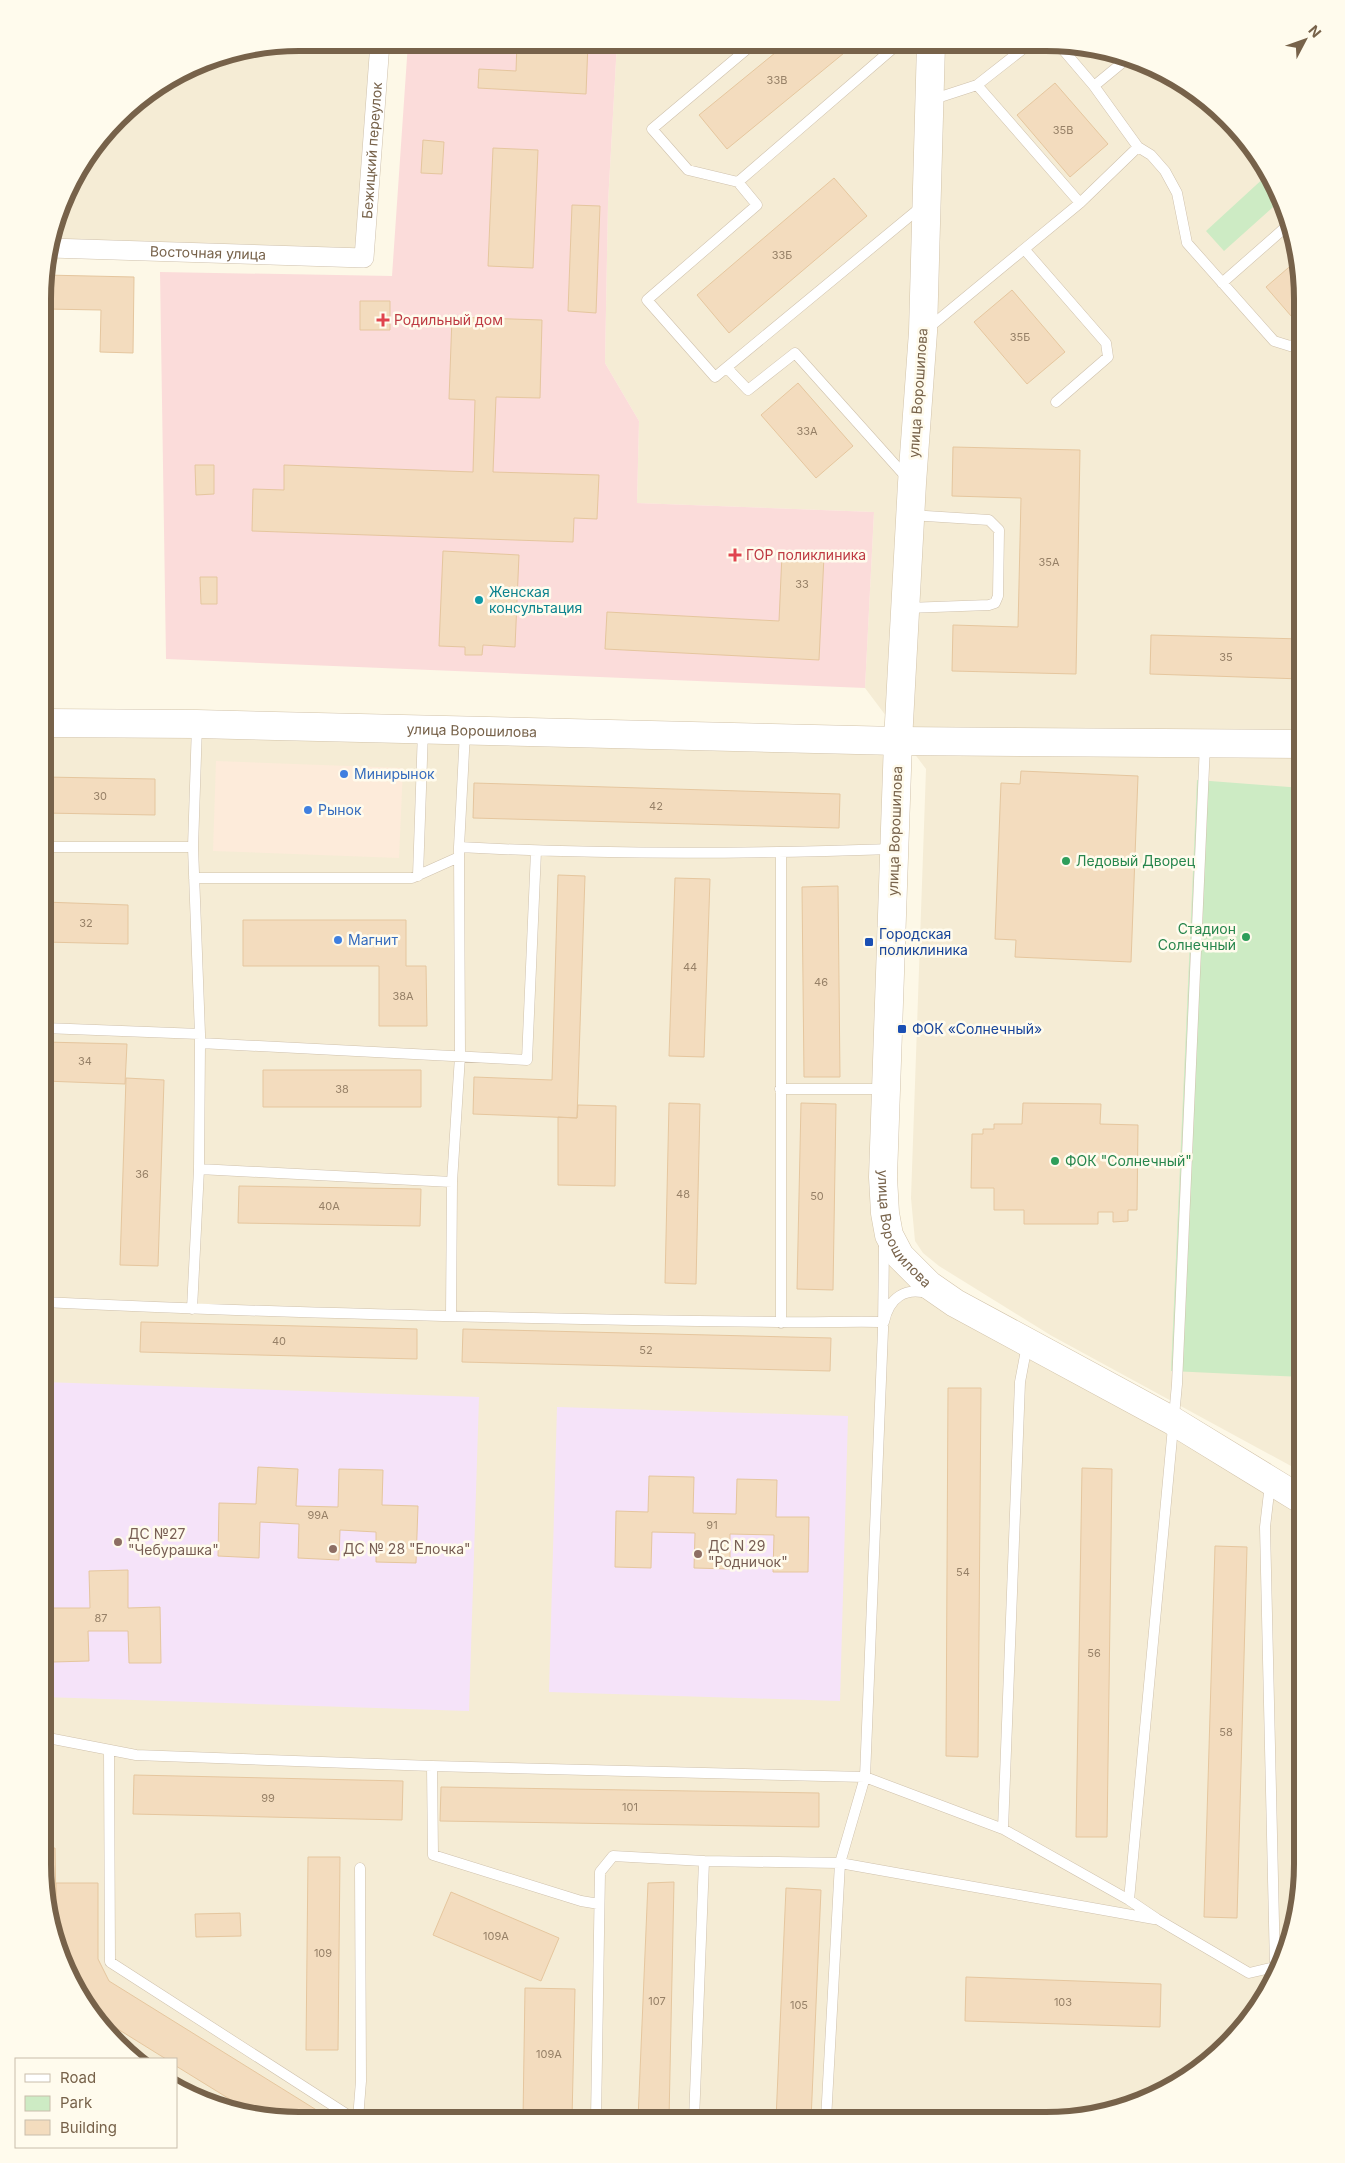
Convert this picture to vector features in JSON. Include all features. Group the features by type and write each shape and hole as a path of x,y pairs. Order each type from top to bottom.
{"main road":[{"name":"улица Ворошилова","path":"931,51 923,332 910,515 898,741 883,1177 885,1212 889,1235 900,1256 929,1285 954,1303 1173,1421 1294,1495"},
{"name":"улица Ворошилова","path":"51,723 197,724 898,741 1294,744"}],"street":[{"name":"Бежицкий переулок","path":"364,258 379,51"},
{"name":"Восточная улица","path":"57,248 364,258"}],"lane":[{"path":"745,51 652,129 688,170 738,182 757,205 647,300 715,377 927,203"},
{"path":"738,182 890,51"},
{"path":"930,100 977,85 1020,51"},
{"path":"1065,52 1094,86 1138,147 1151,155 1165,171 1177,193 1187,243 1274,341 1290,346 1294,345"},
{"path":"1094,86 1122,63"},
{"path":"977,85 1080,203"},
{"path":"923,332 1080,203 1138,147"},
{"path":"1222,282 1283,228"},
{"path":"1025,250 1106,343 1108,350 1108,357 1056,402"},
{"path":"727,368 748,390 796,353 912,483"},
{"path":"906,608 989,605 995,603 998,596 999,530 994,523 989,520 910,515"},
{"path":"192,1309 199,1169 200,1038 193,847 197,724"},
{"path":"418,876 423,730"},
{"path":"451,1316 452,1182 460,1056 459,852 465,730"},
{"path":"1130,1900 1177,1374 1205,743"},
{"path":"51,848 193,847"},
{"path":"194,878 412,878 459,852 781,853 895,849"},
{"path":"51,1028 526,1060 536,851"},
{"path":"781,853 781,1322"},
{"path":"780,1089 887,1089"},
{"path":"199,1169 452,1182"},
{"path":"826,2112 840,1862 866,1777 884,1322 885,1212"},
{"path":"884,1322 886,1309 894,1298 908,1293 922,1292 954,1303"},
{"path":"51,1302 192,1309 451,1316 884,1322"},
{"path":"1003,1829 1020,1382 1027,1344"},
{"path":"1271,1480 1266,1527 1275,1958"},
{"path":"51,1739 136,1755 432,1766 866,1777 1003,1829 1130,1900 1157,1919 1249,1973 1270,1968"},
{"path":"109,1750 110,1962 343,2112"},
{"path":"432,1766 433,1855 581,1901 600,1904"},
{"path":"596,2112 600,1872 612,1856 704,1861 840,1862 1157,1919"},
{"path":"694,2112 704,1861"},
{"path":"359,2112 361,2081 360,1868"}],"shaded area":[{"path":"379,51 364,258 57,248 70,205 85,175 103,148 136,113 175,85 220,64 267,53"},
{"name":"Родильный дом","path":"407,51 617,51 608,203 605,363 639,421 637,503 874,512 865,688 166,659 160,272 392,276"},
{"path":"617,51 1045,51 1094,56 1140,70 1170,85 1197,103 1221,124 1242,148 1268,190 1281,220 1289,251 1294,300 1294,1468 1052,1336 939,1266 923,1253 915,1241 911,1198 926,769 865,688 874,512 637,503 639,421 605,363 608,203"},
{"path":"51,723 898,741 887,1089 900,1256 1294,1494 1294,1863 1292,1896 1281,1943 1268,1973 1252,2001 1221,2039 1183,2070 1155,2086 1125,2099 1078,2110 1045,2112 300,2112 251,2107 205,2093 178,2080 178,2058 146,2058 124,2039 93,2001 70,1958 56,1912 51,1863"},
{"name":"Рынок","path":"216,761 403,768 399,858 213,851"},
{"name":"ДС № 28 \"Елочка\"","path":"51,1382 479,1397 469,1711 51,1697"},
{"name":"ДС N 29 \"Родничок\"","path":"557,1407 848,1416 840,1701 549,1692"}],"green space":[{"path":"1262,180 1275,205 1224,251 1206,231"},
{"name":"Стадион Солнечный","path":"1197,780 1294,787 1294,1377 1171,1371"}],"building":[{"path":"517,51 588,51 586,94 478,88 479,69 516,71"},
{"path":"777,51 846,51 727,149 699,115"},
{"path":"1055,83 1108,144 1070,177 1017,115"},
{"path":"423,140 444,142 442,174 421,173"},
{"path":"493,148 538,150 533,268 488,266"},
{"path":"834,178 867,216 729,333 697,295"},
{"path":"572,205 600,206 596,313 568,311"},
{"path":"1292,265 1294,319 1266,287"},
{"path":"52,275 134,277 133,353 100,352 101,310 51,309"},
{"path":"1012,290 1065,352 1027,384 974,322"},
{"path":"360,301 390,301 390,330 360,330"},
{"path":"452,317 542,320 540,398 496,397 493,472 599,475 597,519 574,518 573,542 252,531 253,489 284,490 284,465 473,472 475,400 449,399"},
{"path":"798,383 853,446 816,478 761,415"},
{"path":"953,447 1080,450 1076,674 952,671 953,625 1018,627 1021,498 952,496"},
{"path":"195,465 214,465 214,494 196,495"},
{"name":"Женская консультация","path":"443,551 519,555 515,647 483,645 482,655 465,655 465,647 439,646"},
{"path":"782,554 824,556 819,660 605,649 607,612 779,621"},
{"path":"200,577 217,577 217,604 201,604"},
{"path":"1151,635 1294,639 1294,679 1150,674"},
{"name":"Ледовый Дворец","path":"1021,771 1138,776 1131,962 1015,957 1016,940 995,939 1001,783 1020,784"},
{"path":"51,777 155,779 155,815 51,813"},
{"path":"474,783 840,794 839,828 473,818"},
{"path":"558,875 585,876 577,1118 473,1114 474,1077 552,1080"},
{"path":"675,878 710,879 704,1057 669,1056"},
{"path":"838,886 840,1077 804,1077 802,887"},
{"path":"51,902 128,905 128,944 51,942"},
{"path":"243,920 406,920 406,966 426,966 427,1026 379,1026 379,966 243,966"},
{"path":"51,1042 127,1044 125,1084 51,1081"},
{"path":"263,1070 421,1070 421,1107 263,1107"},
{"path":"126,1078 164,1080 158,1266 120,1265"},
{"path":"669,1103 700,1104 696,1284 665,1283"},
{"path":"801,1103 836,1104 833,1290 797,1289"},
{"name":"ФОК \"Солнечный\"","path":"1023,1103 1101,1104 1100,1124 1138,1125 1137,1210 1128,1210 1128,1221 1113,1222 1113,1212 1098,1212 1098,1224 1024,1224 1024,1210 994,1210 994,1188 971,1188 972,1134 983,1134 983,1129 994,1129 994,1124 1022,1124"},
{"path":"578,1105 616,1106 615,1186 558,1185 558,1117 577,1118"},
{"path":"239,1186 421,1189 420,1226 238,1223"},
{"path":"141,1322 417,1329 417,1359 140,1352"},
{"path":"463,1329 831,1338 830,1371 462,1362"},
{"path":"948,1388 981,1388 978,1757 946,1756"},
{"path":"258,1467 298,1469 296,1506 338,1507 339,1469 383,1470 382,1505 418,1506 416,1563 376,1562 376,1532 340,1530 339,1560 298,1558 299,1524 260,1522 259,1558 218,1556 219,1503 256,1504"},
{"path":"1082,1468 1112,1469 1107,1837 1076,1837"},
{"path":"649,1476 694,1477 693,1513 736,1514 737,1479 777,1480 776,1517 809,1517 808,1572 773,1572 774,1535 730,1534 730,1569 694,1568 695,1533 652,1532 651,1568 615,1567 616,1511 648,1512"},
{"path":"1215,1546 1247,1547 1237,1918 1204,1917"},
{"path":"128,1570 128,1608 160,1607 161,1663 129,1663 128,1631 88,1631 89,1661 53,1662 51,1608 90,1608 89,1571"},
{"path":"134,1775 403,1781 402,1820 133,1814"},
{"path":"441,1787 819,1793 819,1827 440,1821"},
{"path":"51,1848 55,1848 56,1907 53,1896"},
{"path":"308,1857 340,1857 338,2050 306,2050"},
{"path":"674,1882 669,2112 638,2112 648,1883"},
{"path":"56,1883 98,1883 98,1959 109,1981 320,2112 267,2110 237,2103 178,2067 178,2058 164,2058 111,2025 93,2001 77,1973 64,1943 56,1912"},
{"path":"786,1888 821,1890 811,2112 776,2112"},
{"path":"451,1892 559,1938 541,1981 433,1935"},
{"path":"240,1913 241,1936 196,1937 195,1914"},
{"path":"966,1977 1161,1984 1160,2027 965,2021"},
{"path":"525,1988 575,1989 572,2112 523,2112"}],"place":[{"name":"Родильный дом","path":"383,320"},
{"name":"ГОР поликлиника","path":"735,555"},
{"name":"Женская консультация","path":"479,600"},
{"name":"Минирынок","path":"344,774"},
{"name":"Рынок","path":"308,810"},
{"name":"Ледовый Дворец","path":"1066,861"},
{"name":"Стадион Солнечный","path":"1246,937"},
{"name":"Магнит","path":"338,940"},
{"name":"Городская поликлиника","path":"869,942"},
{"name":"ФОК «Солнечный»","path":"902,1029"},
{"name":"ФОК \"Солнечный\"","path":"1055,1161"},
{"name":"ДС №27 \"Чебурашка\"","path":"118,1542"},
{"name":"ДС № 28 \"Елочка\"","path":"333,1549"},
{"name":"ДС N 29 \"Родничок\"","path":"698,1554"}]}
